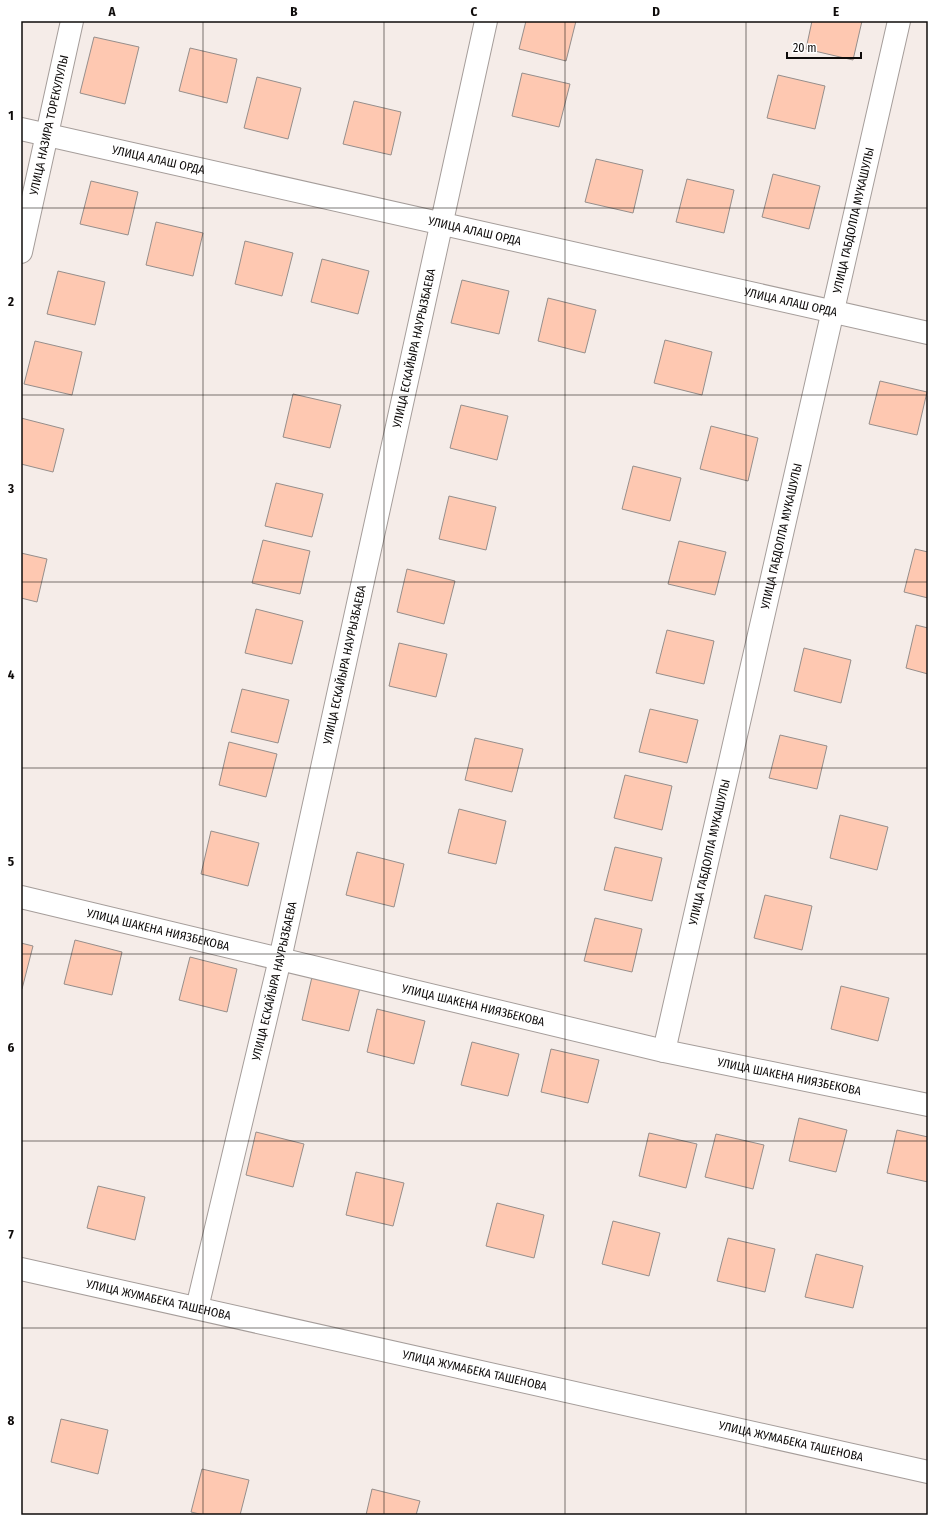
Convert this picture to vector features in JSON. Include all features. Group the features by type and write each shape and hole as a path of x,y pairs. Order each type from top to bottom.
{"street":[{"name":"УЛИЦА НАЗИРА ТОРЕКУЛУЛЫ","path":"21,252 72,21"},
{"name":"УЛИЦА ЕСКАЙЫРА НАУРЫЗБАЕВА","path":"197,1308 280,959 486,21"},
{"name":"УЛИЦА ГАБДОЛЛА МУКАШУЛЫ","path":"664,1051 899,21"},
{"name":"УЛИЦА АЛАШ ОРДА","path":"21,129 928,332"},
{"name":"УЛИЦА ШАКЕНА НИЯЗБЕКОВА","path":"21,897 664,1051 928,1105"},
{"name":"УЛИЦА ЖУМАБЕКА ТАШЕНОВА","path":"21,1269 928,1472"}],"building":[{"path":"526,21 576,21 566,61 519,49"},
{"path":"812,21 862,21 853,60 806,49"},
{"path":"94,37 139,47 125,104 80,93"},
{"path":"190,48 237,59 227,103 179,91"},
{"path":"522,73 570,84 559,127 512,116"},
{"path":"778,75 825,86 815,129 767,118"},
{"path":"257,77 301,88 288,139 244,128"},
{"path":"354,101 401,112 391,155 343,144"},
{"path":"596,159 643,170 633,213 585,202"},
{"path":"773,174 820,186 809,229 762,217"},
{"path":"687,179 734,190 724,233 676,222"},
{"path":"91,181 138,192 128,235 80,224"},
{"path":"156,222 203,233 193,276 146,265"},
{"path":"245,241 293,253 282,296 235,284"},
{"path":"322,259 369,271 358,314 311,302"},
{"path":"58,271 105,282 95,325 47,314"},
{"path":"462,280 509,291 499,334 451,323"},
{"path":"548,298 596,310 585,353 538,341"},
{"path":"665,340 712,352 702,395 654,383"},
{"path":"35,341 82,352 72,395 24,384"},
{"path":"880,381 927,392 917,435 869,424"},
{"path":"293,394 341,405 330,448 283,437"},
{"path":"461,405 508,416 497,460 450,448"},
{"path":"21,418 64,429 53,472 21,464"},
{"path":"711,426 758,438 748,481 700,469"},
{"path":"633,466 681,478 670,521 622,509"},
{"path":"276,483 323,494 312,537 265,526"},
{"path":"449,496 496,507 486,550 439,539"},
{"path":"263,540 310,551 300,594 252,583"},
{"path":"679,541 726,552 715,595 668,584"},
{"path":"915,549 928,552 928,598 904,592"},
{"path":"21,553 47,559 37,602 21,598"},
{"path":"407,569 455,581 444,624 397,612"},
{"path":"256,609 303,621 292,664 245,653"},
{"path":"916,625 928,628 928,674 906,668"},
{"path":"667,630 714,641 704,684 656,673"},
{"path":"399,643 447,654 436,697 389,686"},
{"path":"804,648 851,660 841,703 794,691"},
{"path":"242,689 289,700 278,743 231,732"},
{"path":"650,709 698,720 687,763 639,752"},
{"path":"780,735 827,746 817,789 769,778"},
{"path":"475,738 523,749 512,792 465,780"},
{"path":"229,742 277,754 266,797 219,785"},
{"path":"625,775 672,786 662,830 614,818"},
{"path":"459,809 506,821 496,864 448,853"},
{"path":"840,815 888,827 877,870 830,858"},
{"path":"211,831 259,843 248,886 201,874"},
{"path":"615,847 662,858 652,901 604,890"},
{"path":"357,852 404,864 394,907 346,895"},
{"path":"765,895 812,906 802,950 754,938"},
{"path":"595,918 642,929 632,972 584,961"},
{"path":"75,940 122,952 112,995 64,984"},
{"path":"21,943 33,946 22,989 21,989"},
{"path":"190,957 237,969 227,1012 179,1000"},
{"path":"312,977 360,988 349,1031 302,1020"},
{"path":"841,986 889,998 878,1041 831,1029"},
{"path":"377,1009 425,1021 414,1064 367,1052"},
{"path":"472,1042 519,1054 508,1096 461,1085"},
{"path":"551,1049 599,1060 588,1103 541,1092"},
{"path":"799,1118 847,1130 836,1172 789,1161"},
{"path":"897,1130 928,1137 928,1182 887,1173"},
{"path":"256,1132 304,1144 293,1187 246,1175"},
{"path":"649,1133 697,1144 686,1188 639,1176"},
{"path":"716,1134 764,1145 753,1189 705,1177"},
{"path":"356,1172 404,1183 393,1226 346,1215"},
{"path":"98,1186 145,1197 135,1240 87,1228"},
{"path":"497,1203 544,1215 534,1258 486,1246"},
{"path":"613,1221 660,1233 649,1276 602,1264"},
{"path":"728,1238 775,1249 765,1292 717,1281"},
{"path":"816,1254 863,1266 853,1308 805,1297"},
{"path":"61,1419 108,1430 98,1474 51,1462"},
{"path":"202,1469 249,1480 240,1515 204,1515 191,1512"},
{"path":"372,1489 420,1501 416,1515 366,1515"}]}
